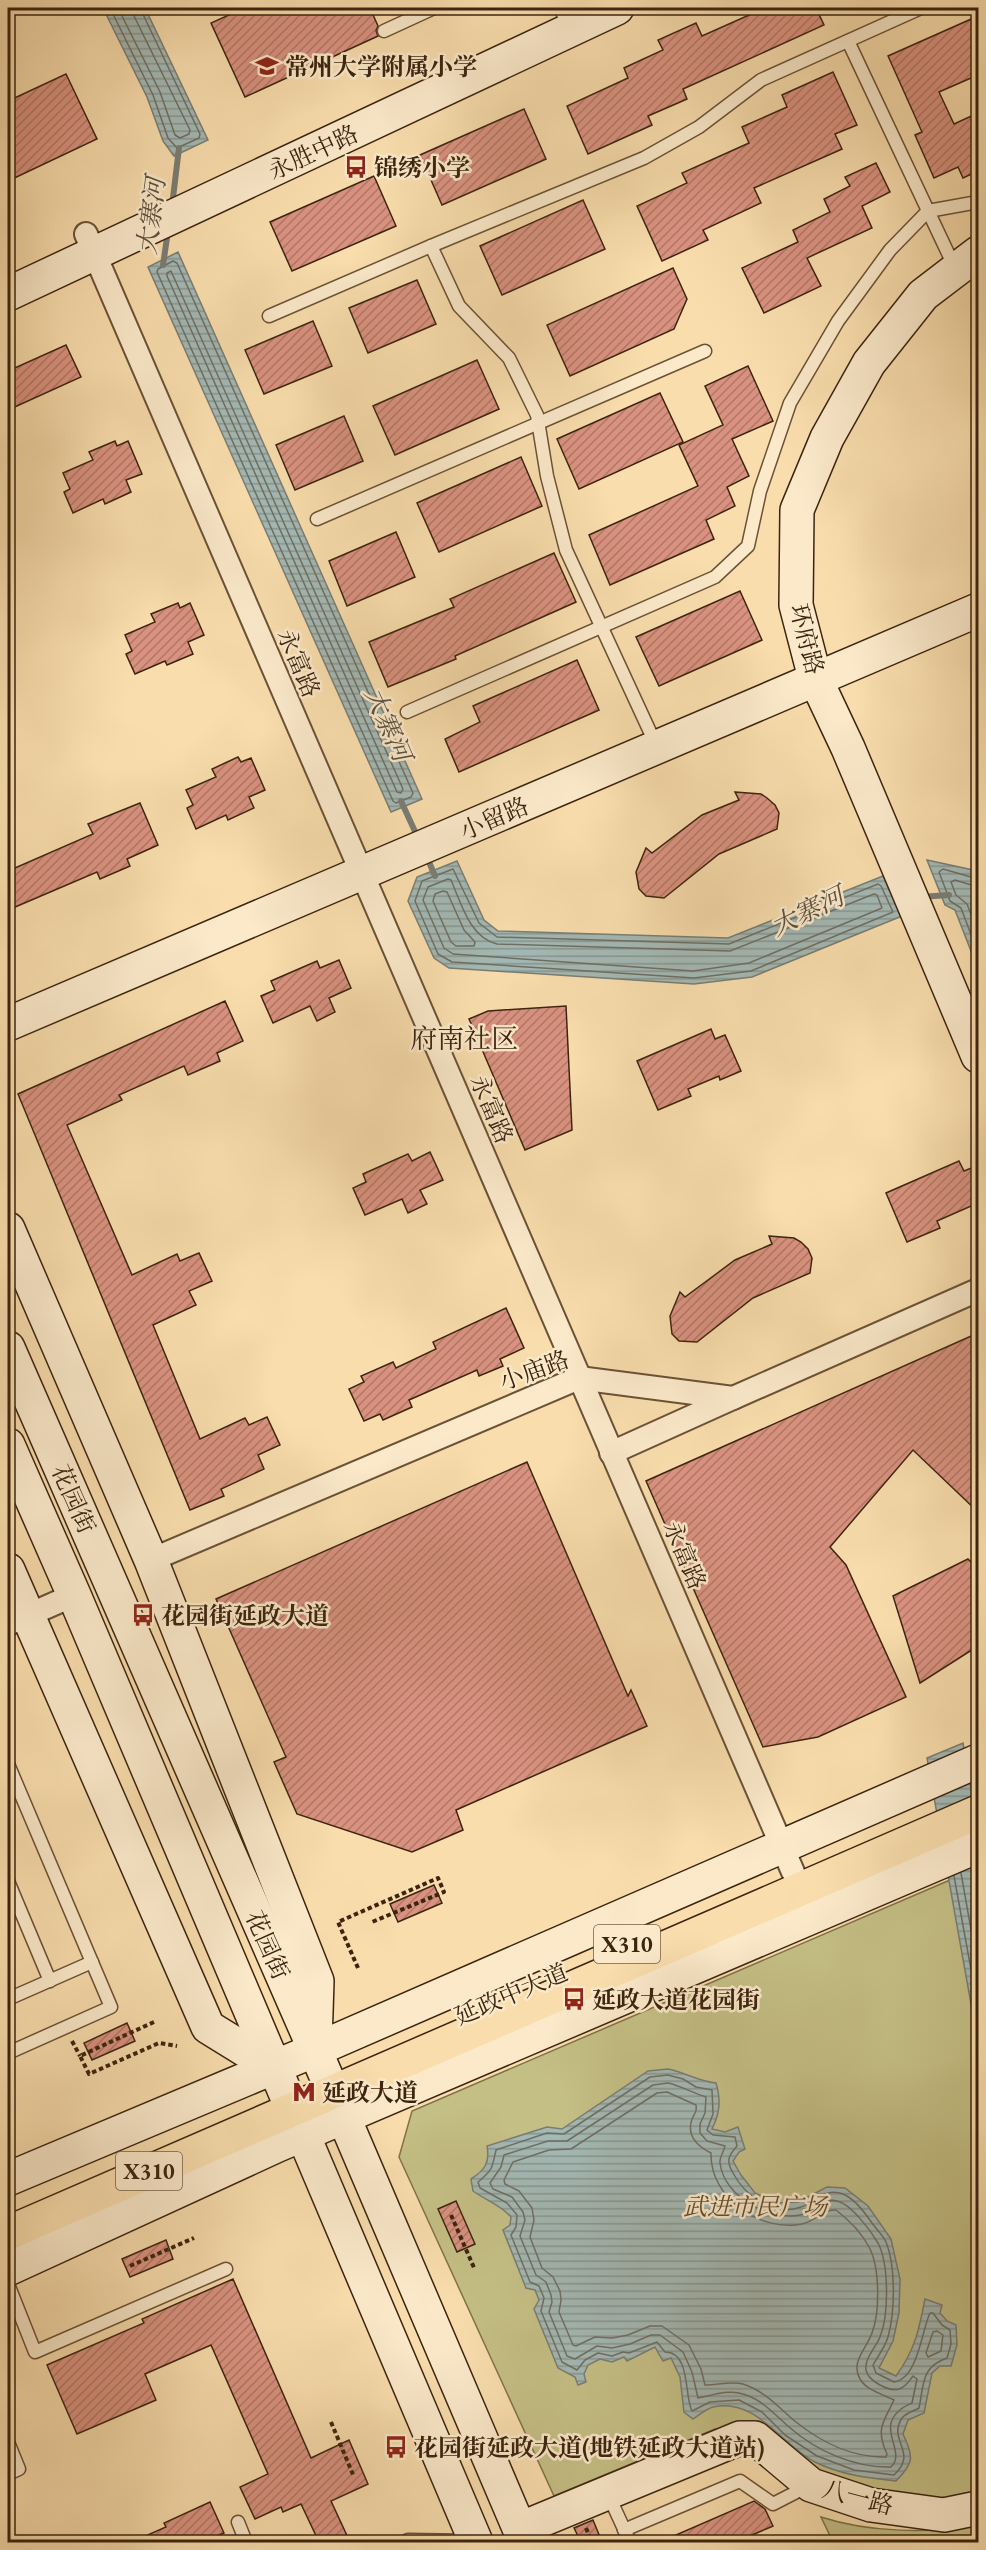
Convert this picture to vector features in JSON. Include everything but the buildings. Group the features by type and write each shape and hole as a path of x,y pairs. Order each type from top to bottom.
{"main road":[{"name":"X310","path":"929,1825 977,1773"},
{"name":"X310","path":"929,1825 978,1812"},
{"name":"延政中大道","path":"329,2084 929,1825"},
{"name":"延政中大道","path":"329,2084 788,1860 929,1825"},
{"name":"X310","path":"8,2210 329,2084"},
{"name":"X310","path":"8,2233 288,2101"}],"street":[{"name":"永胜中路","path":"8,269 90,243 172,206 566,14 617,8"},
{"name":"永胜中路","path":"8,294 90,243"},
{"name":"永富路","path":"90,243 788,1860"},
{"name":"环府路","path":"967,262 923,295 869,363 827,438 797,510 796,605 816,681 848,748 978,1056"},
{"name":"小留路","path":"8,1024 978,610"},
{"path":"8,1229 151,1560 317,1981 329,2084 288,2101 8,2179"},
{"path":"611,1453 978,1290"},
{"name":"花园街","path":"8,1348 523,2536"},
{"name":"小庙路","path":"151,1560 579,1378 733,1398"},
{"name":"花园街","path":"8,1445 74,1595 475,2542"},
{"path":"8,1570 17,1620 208,2027 288,2101"},
{"path":"17,1620 74,1595"},
{"path":"929,1825 978,1846"},
{"path":"8,2269 288,2101"},
{"name":"八一路","path":"523,2536 607,2492 740,2438 755,2438 811,2485 871,2505 944,2515 978,2508"}],"lane":[{"path":"408,8 422,11 433,8"},
{"path":"384,31 433,8"},
{"path":"269,316 644,158 699,127 761,80 921,8"},
{"path":"848,41 928,211 967,262"},
{"path":"407,712 715,577 748,546 760,491 790,403 838,321 890,249 928,211 978,202"},
{"path":"431,246 459,306 509,358 537,415 547,476 566,549 658,748"},
{"path":"317,519 705,351"},
{"path":"8,1764 111,2007 8,2053"},
{"path":"8,1881 50,1981"},
{"path":"8,1999 92,1962"},
{"path":"8,2284 34,2352 226,2270"},
{"path":"8,2442 19,2469 8,2474"},
{"path":"624,2530 740,2481 773,2504 811,2485"},
{"path":"607,2492 630,2542"},
{"path":"238,2522 246,2542"},
{"path":"404,2542 475,2542"}],"path":[{"path":"358,1968 338,1922 438,1878 444,1892 372,1922"},
{"path":"154,2022 80,2056 89,2074 159,2043 177,2046"},
{"path":"452,2215 476,2270"},
{"path":"130,2266 194,2238"},
{"path":"331,2422 354,2477"}],"green space":[{"name":"武进市民广场","path":"978,1868 978,2496 890,2503 847,2496 738,2428 715,2429 554,2496 399,2157 412,2111"},
{"path":"821,2517 879,2529 939,2530 978,2526 978,2542 833,2542"}],"water":[{"path":"103,8 145,8 208,140 174,156 163,141 147,97"},
{"path":"178,252 422,799 391,812 148,267"},
{"path":"927,860 973,870 978,876 978,969 955,910 945,905"},
{"path":"457,861 484,920 498,931 728,938 883,876 902,916 752,977 694,984 449,968 434,958 408,901 417,877"},
{"path":"963,1743 978,1830 978,2014 973,2015 927,1758"},
{"path":"668,2069 716,2083 719,2106 712,2129 725,2132 738,2127 745,2149 739,2152 733,2161 755,2193 777,2203 798,2202 827,2187 845,2188 868,2206 891,2239 900,2279 899,2313 893,2341 879,2368 896,2376 908,2357 915,2339 925,2299 942,2305 940,2313 947,2321 956,2325 957,2345 951,2366 940,2366 932,2373 924,2413 908,2420 903,2434 910,2459 906,2469 896,2481 845,2473 815,2462 767,2424 742,2409 728,2406 713,2407 693,2419 684,2412 680,2377 671,2358 663,2361 655,2347 627,2361 624,2357 612,2362 600,2359 588,2365 584,2374 586,2382 578,2385 575,2377 558,2368 534,2309 539,2300 535,2290 526,2288 503,2230 510,2225 511,2217 473,2191 471,2179 485,2166 488,2157 487,2146 547,2127 562,2129 648,2071"}],"waterway":[{"name":"大寨河","path":"172,206 179,148"},
{"name":"大寨河","path":"163,265 168,231"},
{"name":"大寨河","path":"401,801 418,838"},
{"name":"大寨河","path":"426,855 435,876"},
{"name":"大寨河","path":"920,897 949,895"}],"place":[{"name":"常州大学附属小学","path":"267,66"},
{"name":"锦绣小学","path":"356,167"},
{"name":"花园街延政大道","path":"143,1615"},
{"name":"延政大道花园街","path":"574,1999"},
{"name":"延政大道","path":"304,2092"},
{"name":"花园街延政大道(地铁延政大道站)","path":"396,2447"}],"district":[{"name":"府南社区","path":"464,1038"}]}
